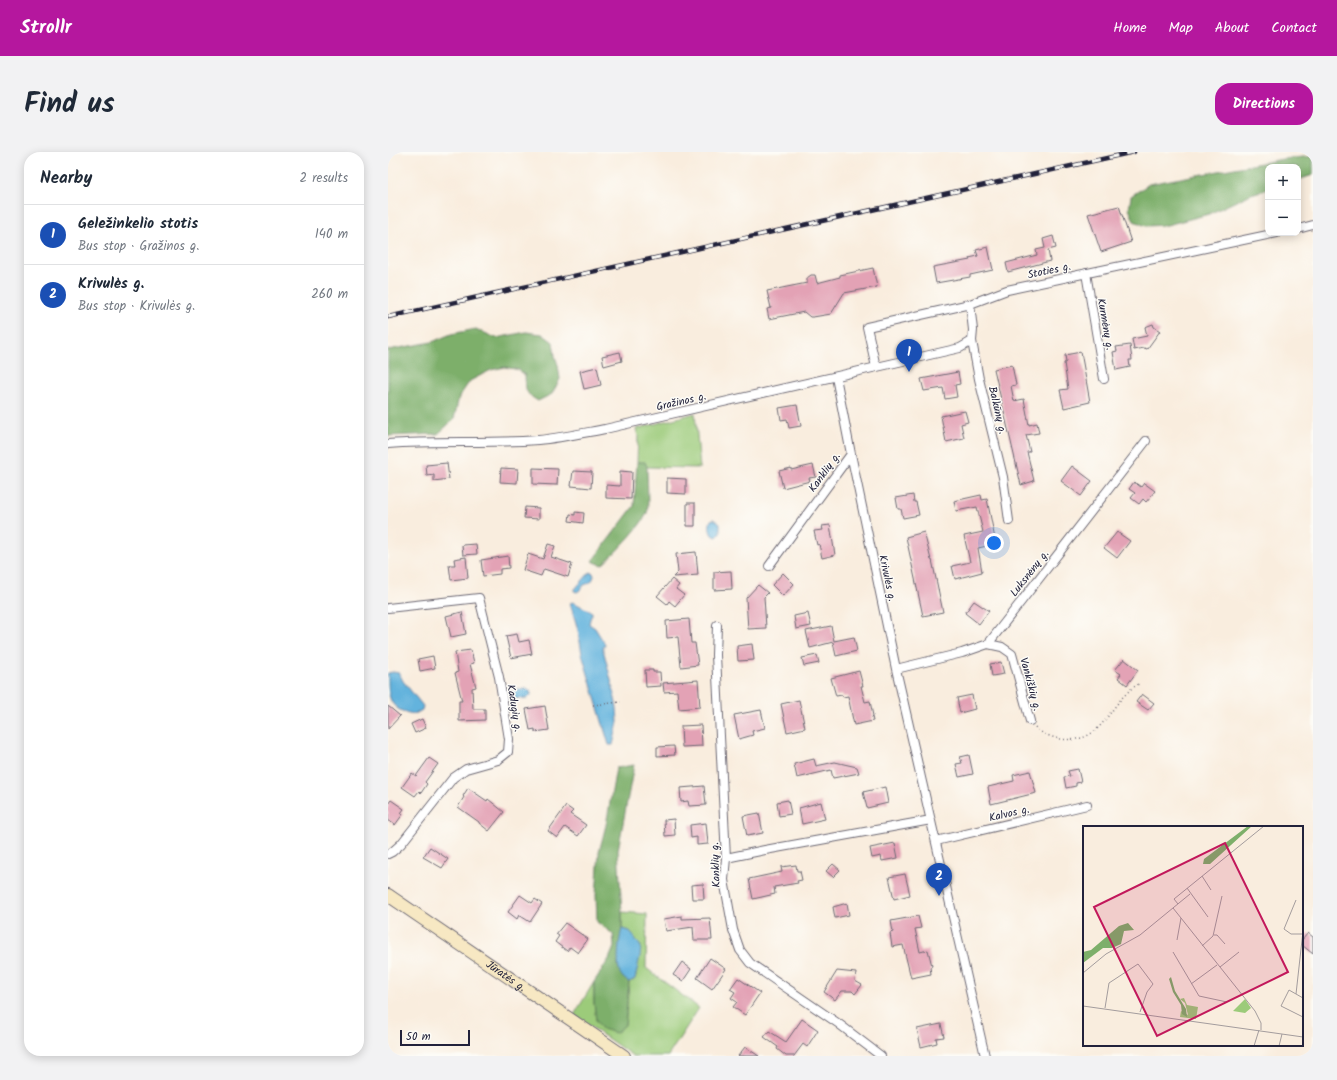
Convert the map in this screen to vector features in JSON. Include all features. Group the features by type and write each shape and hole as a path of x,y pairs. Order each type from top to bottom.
{"street":[{"path":"1301,227 1313,225"},
{"name":"Stoties g.","path":"876,367 867,327 970,304 1007,290 1265,236"},
{"name":"Kurmėnų g.","path":"1086,273 1104,379"},
{"name":"Balkūnų g.","path":"970,304 973,330 972,341 979,379 1003,477 1009,521"},
{"name":"Gražinos g.","path":"388,444 505,442 538,440 571,435 836,377 960,348 972,341"},
{"name":"Kanklių g.","path":"769,566 851,454 836,377"},
{"name":"Luksnėnų g.","path":"988,644 1146,441"},
{"name":"Krivulės g.","path":"851,454 896,669 985,1056"},
{"name":"Kadugių g.","path":"388,608 479,598 499,677 508,739 508,752 498,760 466,769 453,778 401,844 388,854"},
{"name":"Kanklių g.","path":"717,625 716,655 726,858 724,880 732,930 740,950 750,963 838,1024 881,1056"},
{"path":"896,669 962,654 988,644"},
{"name":"Vankiškių g.","path":"988,644 1002,647 1012,654 1030,721"},
{"name":"Kalvos g.","path":"936,841 1087,805"},
{"path":"726,858 931,820"},
{"name":"Jūratės g.","path":"388,895 624,1056"}],"path":[{"path":"1030,721 1038,730 1052,738 1068,740 1083,738 1097,729 1128,692 1140,683"},
{"path":"593,705 621,702"}],"green space":[{"path":"1313,156 1313,175 1301,179 1301,164 1265,164 1265,190 1251,194 1209,214 1167,225 1146,226 1134,221 1129,209 1131,196 1149,184 1283,159"},
{"path":"476,329 496,338 526,332 542,334 553,342 560,379 552,394 538,401 528,393 525,375 519,370 505,367 491,370 470,381 459,397 454,419 438,434 388,436 388,350 432,342 451,334"},
{"path":"695,413 700,468 647,467 645,463 637,462 638,436 636,429"},
{"path":"637,462 645,462 647,467 647,513 633,533 602,565 592,561 634,506"},
{"path":"634,765 618,850 622,929 618,965 624,978 629,982 625,1025 616,1033 602,1029 596,1020 594,982 609,959 614,947 613,934 597,922 596,895 599,852 606,825 616,768"},
{"path":"622,912 647,914 646,968 699,1008 668,1056 633,1056 574,1015 594,982 596,1020 625,1025 629,982 635,979 641,947 630,931 622,929"}],"water":[{"path":"714,519 720,524 720,533 717,537 712,535 710,529 711,520"},
{"path":"590,572 593,573 594,576 592,581 584,585 577,592 574,591 575,589"},
{"path":"573,602 592,612 589,624 595,628 605,644 603,649 617,708 618,722 613,745 609,745 582,654 578,630 570,603"},
{"path":"388,673 399,673 403,681 423,706 422,710 415,714 399,710 391,701 388,689"},
{"path":"524,689 531,692 531,695 527,698 513,699 510,694 512,691"},
{"path":"622,929 630,931 641,947 635,979 629,982 620,973 618,964 618,951"}],"building":[{"path":"1119,206 1131,242 1101,252 1088,214"},
{"path":"1053,236 1056,248 1048,250 1050,261 1008,272 1006,263 1037,255 1036,250 1045,248 1043,239"},
{"path":"988,247 993,270 970,275 970,277 936,283 933,267 970,260 969,258 978,256 976,250"},
{"path":"873,268 877,287 844,293 831,314 810,317 804,312 769,319 767,309 771,308 767,291 807,283 807,278 811,275 815,275 817,283 840,277 840,275"},
{"path":"1153,324 1154,327 1160,331 1147,349 1144,348 1134,350 1132,339 1147,336 1145,327"},
{"path":"1130,345 1132,360 1129,360 1130,367 1116,370 1113,352 1117,351 1116,347"},
{"path":"620,352 622,361 604,366 602,356"},
{"path":"1081,352 1090,402 1064,408 1060,390 1068,389 1064,363 1066,362 1065,355"},
{"path":"1012,365 1016,385 1011,386 1014,401 1024,399 1029,425 1037,423 1039,433 1026,435 1030,452 1027,452 1034,481 1021,485 994,369"},
{"path":"597,367 601,385 584,389 580,371"},
{"path":"958,372 960,384 955,385 957,397 945,399 943,388 924,391 921,379"},
{"path":"797,405 801,426 789,428 787,419 781,420 779,408"},
{"path":"965,411 968,422 961,424 964,438 946,442 941,416"},
{"path":"447,463 449,479 434,481 434,475 427,476 426,465"},
{"path":"813,465 816,477 809,478 810,481 783,488 779,471"},
{"path":"1072,466 1092,481 1081,496 1061,481"},
{"path":"501,468 518,469 517,483 500,482"},
{"path":"533,468 558,469 557,485 533,484"},
{"path":"573,471 592,472 591,488 571,486"},
{"path":"620,471 632,472 631,499 606,498 606,485 620,486"},
{"path":"667,478 686,479 686,494 667,493"},
{"path":"1134,482 1141,487 1144,483 1155,491 1146,502 1143,499 1139,504 1131,498 1135,493 1129,489"},
{"path":"913,495 919,515 903,518 901,509 898,509 896,498"},
{"path":"981,495 982,500 987,499 996,544 978,548 982,572 955,579 952,566 970,562 964,536 983,532 977,507 956,511 954,501"},
{"path":"687,503 695,503 695,526 687,526"},
{"path":"525,507 539,508 539,519 524,518"},
{"path":"575,512 584,513 583,523 569,521 570,514 575,515"},
{"path":"830,525 835,555 822,558 814,531 823,530 822,526"},
{"path":"924,532 932,560 943,612 923,616 906,537"},
{"path":"1117,532 1130,541 1117,558 1104,548"},
{"path":"476,544 477,554 463,555 462,545"},
{"path":"548,544 555,546 551,557 572,564 568,577 544,569 541,576 523,570 528,554 543,559"},
{"path":"696,552 698,575 673,577 678,572 676,554"},
{"path":"508,556 509,568 500,569 500,574 483,576 481,560"},
{"path":"466,557 468,578 451,580 449,565 455,565 454,559"},
{"path":"731,571 732,589 714,590 714,572"},
{"path":"783,573 794,584 783,596 772,585"},
{"path":"672,579 679,585 676,589 684,595 675,606 669,601 667,604 657,596"},
{"path":"758,585 768,593 764,597 766,628 748,629 746,598"},
{"path":"974,601 989,611 979,624 965,613"},
{"path":"462,612 466,634 451,637 446,616"},
{"path":"808,613 811,626 796,629 794,616"},
{"path":"689,619 691,643 695,643 698,665 681,667 678,637 667,638 666,621"},
{"path":"831,626 834,641 854,637 857,651 836,656 833,642 810,648 806,631"},
{"path":"517,634 519,642 529,640 532,654 511,658 506,636"},
{"path":"752,644 754,660 738,661 737,646"},
{"path":"471,650 474,663 470,664 476,687 472,688 473,709 485,709 485,720 459,721 459,701 462,701 455,673 458,672 455,652"},
{"path":"817,655 819,663 804,666 802,658"},
{"path":"433,656 435,668 420,671 418,659"},
{"path":"1124,659 1138,670 1127,685 1118,678 1121,674 1115,670"},
{"path":"1001,662 1004,674 992,676 990,664"},
{"path":"645,670 660,672 661,686 646,687"},
{"path":"859,671 865,702 870,701 873,721 854,725 848,696 836,696 831,678"},
{"path":"698,680 700,707 679,709 677,691 664,692 663,683"},
{"path":"1142,694 1154,703 1148,710 1136,702"},
{"path":"972,695 975,709 960,713 957,698"},
{"path":"799,700 805,728 787,732 781,704"},
{"path":"388,706 400,716 388,729"},
{"path":"545,706 549,730 535,732 535,729 530,730 526,709"},
{"path":"761,710 765,728 752,731 753,735 739,739 734,715"},
{"path":"422,719 426,728 415,733 411,724"},
{"path":"701,725 702,746 682,747 681,726"},
{"path":"674,746 675,755 657,756 657,747"},
{"path":"969,755 973,774 959,777 956,764 962,763 960,757"},
{"path":"429,758 438,764 425,782 427,784 421,793 419,791 415,796 402,787 412,773 416,776"},
{"path":"814,759 816,766 835,762 857,767 859,773 833,778 831,770 797,778 794,764"},
{"path":"1078,769 1081,782 1076,783 1076,786 1066,788 1064,777 1070,776 1068,771"},
{"path":"1030,771 1036,793 991,804 988,787 1014,781 1013,775"},
{"path":"704,786 706,805 689,806 688,801 681,802 680,788"},
{"path":"885,787 888,803 867,808 863,792"},
{"path":"468,788 487,801 488,799 504,812 489,831 458,807"},
{"path":"391,800 404,809 401,813 403,814 395,825 388,820 388,804"},
{"path":"788,800 791,814 779,816 777,802"},
{"path":"821,802 825,819 802,824 799,808"},
{"path":"566,806 573,811 570,814 586,825 578,836 565,827 557,838 548,831"},
{"path":"759,813 763,833 747,836 743,816"},
{"path":"674,819 675,835 665,836 664,820"},
{"path":"706,823 708,844 697,845 697,837 691,838 690,825"},
{"path":"895,843 898,858 882,861 881,856 872,858 870,848"},
{"path":"430,847 448,859 442,868 423,857"},
{"path":"833,864 840,870 833,877 826,871"},
{"path":"796,865 797,871 800,871 802,880 797,881 798,883 774,887 775,894 753,899 749,879 782,872 781,867"},
{"path":"905,874 910,895 894,899 889,877"},
{"path":"703,884 704,899 692,899 691,885"},
{"path":"520,895 532,903 535,899 542,904 530,922 519,915 517,919 508,912"},
{"path":"847,903 849,915 835,918 833,907"},
{"path":"682,916 682,919 710,918 712,940 694,940 693,927 666,931 664,919"},
{"path":"918,916 921,928 915,929 920,952 928,950 932,966 930,967 931,974 911,978 903,945 892,947 890,933 893,932 891,921"},
{"path":"565,923 588,939 578,953 570,947 567,951 555,942 559,936 556,934"},
{"path":"1308,933 1313,937 1313,954 1303,946 1303,939"},
{"path":"710,958 726,969 712,989 697,978"},
{"path":"682,962 691,969 683,981 673,975"},
{"path":"837,971 856,973 855,981 862,985 855,994 852,991 842,991 835,1000 824,992"},
{"path":"738,978 760,993 745,1015 733,1007 737,1002 731,998 735,992 730,989"},
{"path":"802,1019 818,1030 807,1047 803,1044 794,1056 786,1056 777,1049 778,1047 764,1037 769,1031 786,1042"},
{"path":"941,1024 944,1037 936,1038 937,1043 921,1047 917,1029"},
{"path":"745,1047 759,1056 738,1056"}],"railway":[{"path":"388,317 1134,152"}],"place":[{"name":"Geležinkelio stotis","path":"909,372"},
{"name":"Krivulės g.","path":"939,896"}]}
